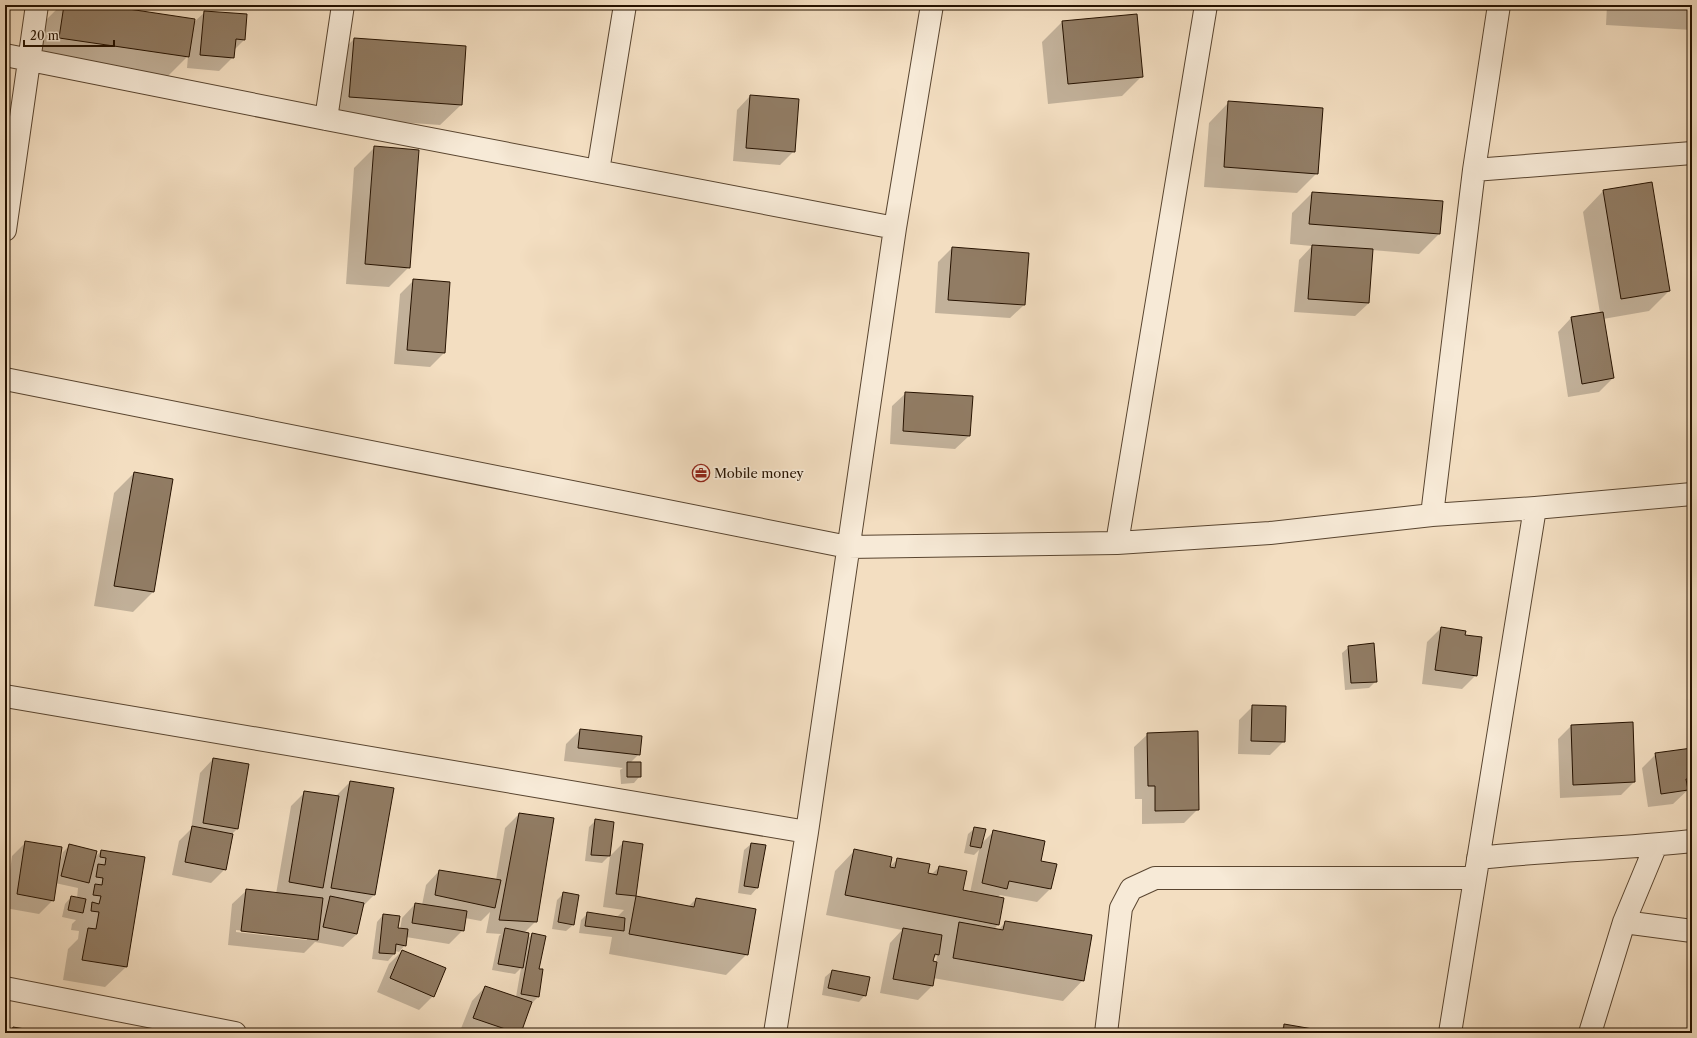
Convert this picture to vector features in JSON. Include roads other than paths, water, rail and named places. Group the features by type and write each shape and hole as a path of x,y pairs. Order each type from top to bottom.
{"street":[{"path":"5,230 28,59 37,5"},
{"path":"326,119 343,5"},
{"path":"598,171 625,5"},
{"path":"775,1033 807,832 895,228 932,5"},
{"path":"1117,544 1206,5"},
{"path":"1432,515 1474,170 1499,5"},
{"path":"5,55 326,119 895,228"},
{"path":"1474,170 1692,153"},
{"path":"5,379 848,547 1117,544 1270,533 1432,515 1535,508 1692,494"},
{"path":"1450,1033 1535,508"},
{"path":"5,696 807,832"},
{"path":"1106,1033 1121,908 1131,889 1155,878 1477,868 1531,852 1656,845 1692,841"},
{"path":"1590,1033 1624,922 1656,845"},
{"path":"1624,922 1692,931"},
{"path":"5,988 171,1027 235,1033"}],"place":[{"name":"Mobile money","path":"701,473"}]}
